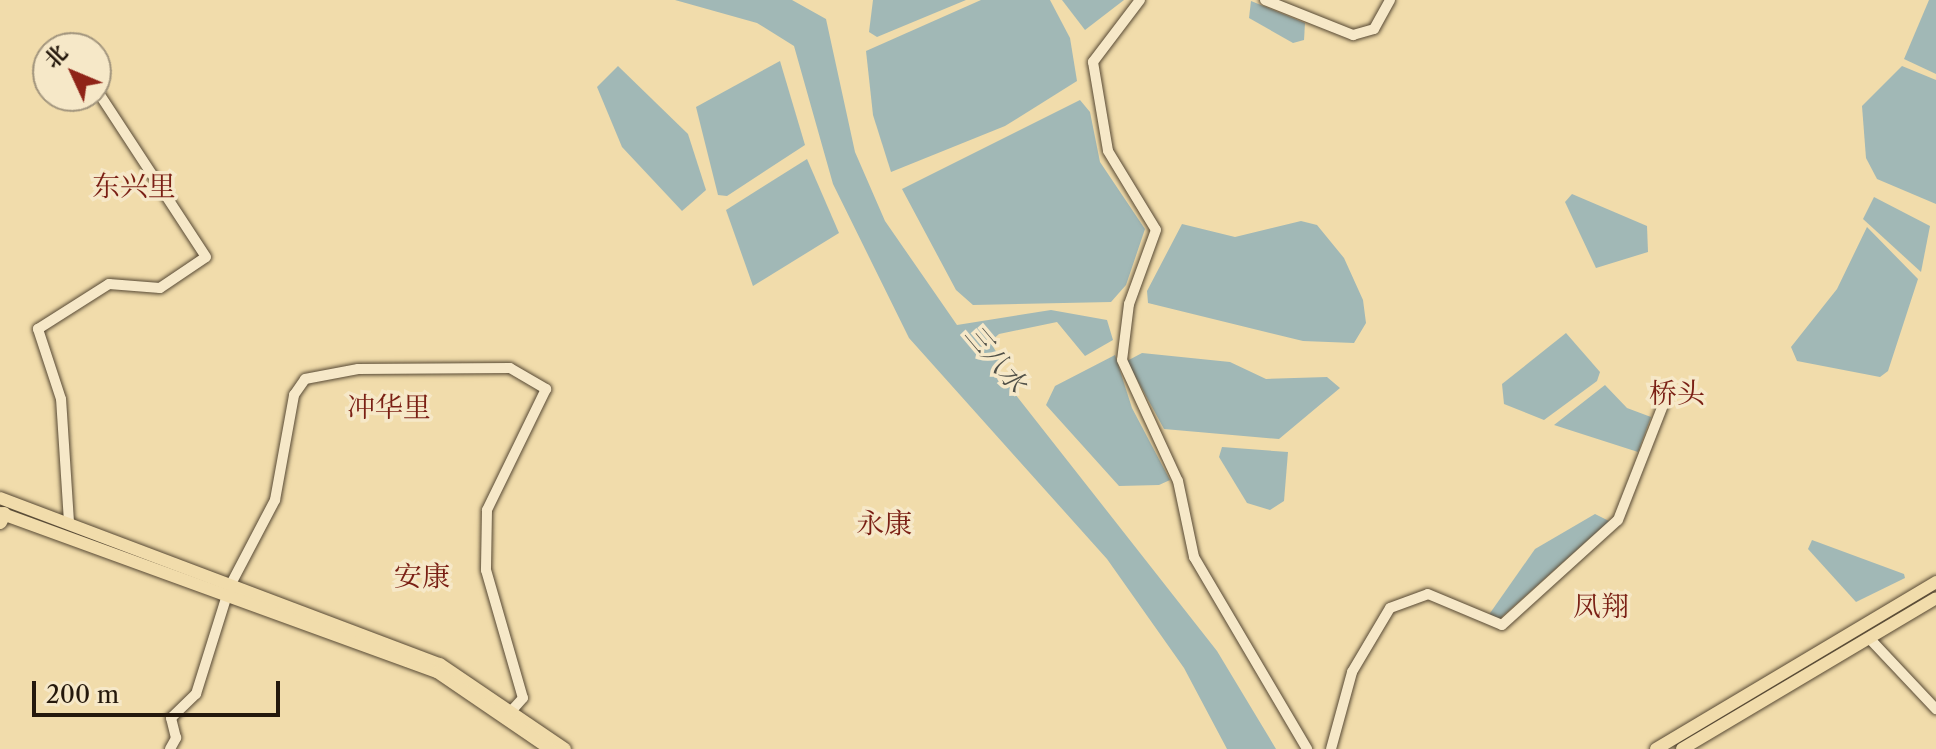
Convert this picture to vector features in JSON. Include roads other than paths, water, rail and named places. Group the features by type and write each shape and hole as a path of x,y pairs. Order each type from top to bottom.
{"main road":[{"path":"0,498 232,582 440,664 513,709 565,749"},
{"path":"1,516 437,672 550,749"},
{"path":"227,595 232,582"},
{"path":"1656,749 1936,582"},
{"path":"1682,749 1936,598"}],"street":[{"path":"1140,0 1093,62 1108,151 1156,230 1129,304 1122,360 1178,481 1194,557 1307,749"},
{"path":"1265,0 1347,35 1374,29 1390,0"},
{"path":"69,522 61,399 38,329 109,284 160,288 206,253 111,112"},
{"path":"232,582 275,500 301,382 358,369 510,368 546,389 487,510 486,570 523,698 513,709"},
{"path":"1331,749 1352,672 1390,608 1428,594 1502,625 1618,520 1663,405"},
{"path":"170,749 176,738 171,718 196,694 227,595"},
{"path":"1869,638 1936,709"}],"water":[{"name":"三八水","path":"675,0 792,0 826,19 855,152 885,221 957,325 1051,310 1107,320 1113,340 1085,356 1057,322 999,334 990,342 1002,361 997,371 1217,651 1276,749 1227,749 1184,668 1107,559 909,338 833,184 794,46 757,23"},
{"path":"873,0 966,0 877,37 869,32"},
{"path":"981,0 1050,0 1070,38 1077,81 1005,126 891,172 873,115 866,51"},
{"path":"1062,0 1124,0 1085,30"},
{"path":"1929,0 1936,0 1936,74 1904,59"},
{"path":"1251,1 1305,23 1304,40 1293,43 1249,18"},
{"path":"780,61 805,145 727,196 718,195 696,107"},
{"path":"618,66 688,134 706,190 682,211 622,147 597,87"},
{"path":"1902,66 1936,80 1936,204 1877,179 1866,158 1862,106"},
{"path":"1080,100 1090,112 1100,162 1145,229 1126,285 1111,302 973,305 956,290 902,189"},
{"path":"807,159 839,233 753,286 726,210"},
{"path":"1572,194 1647,226 1648,252 1596,268 1565,202"},
{"path":"1874,197 1930,226 1921,272 1863,219"},
{"path":"1301,221 1317,225 1344,258 1363,300 1366,323 1354,343 1303,341 1148,303 1147,291 1182,224 1235,237"},
{"path":"1867,227 1918,279 1888,371 1880,377 1797,361 1791,347 1837,289"},
{"path":"1566,333 1600,372 1597,381 1544,420 1504,404 1502,384"},
{"path":"1142,353 1230,362 1266,379 1327,377 1340,388 1279,439 1164,429 1127,361"},
{"path":"1115,355 1132,408 1170,480 1159,485 1119,486 1046,405 1055,386"},
{"path":"1605,385 1627,408 1651,417 1638,452 1554,425"},
{"path":"1222,447 1288,452 1284,501 1270,510 1247,503 1219,457"},
{"path":"1595,514 1609,521 1496,622 1488,616 1535,549"},
{"path":"1812,540 1904,574 1905,578 1856,602 1808,549"}],"district":[{"name":"东兴里","path":"134,186"},
{"name":"桥头","path":"1677,393"},
{"name":"冲华里","path":"389,407"},
{"name":"永康","path":"884,523"},
{"name":"安康","path":"422,576"},
{"name":"凤翔","path":"1601,606"}]}
